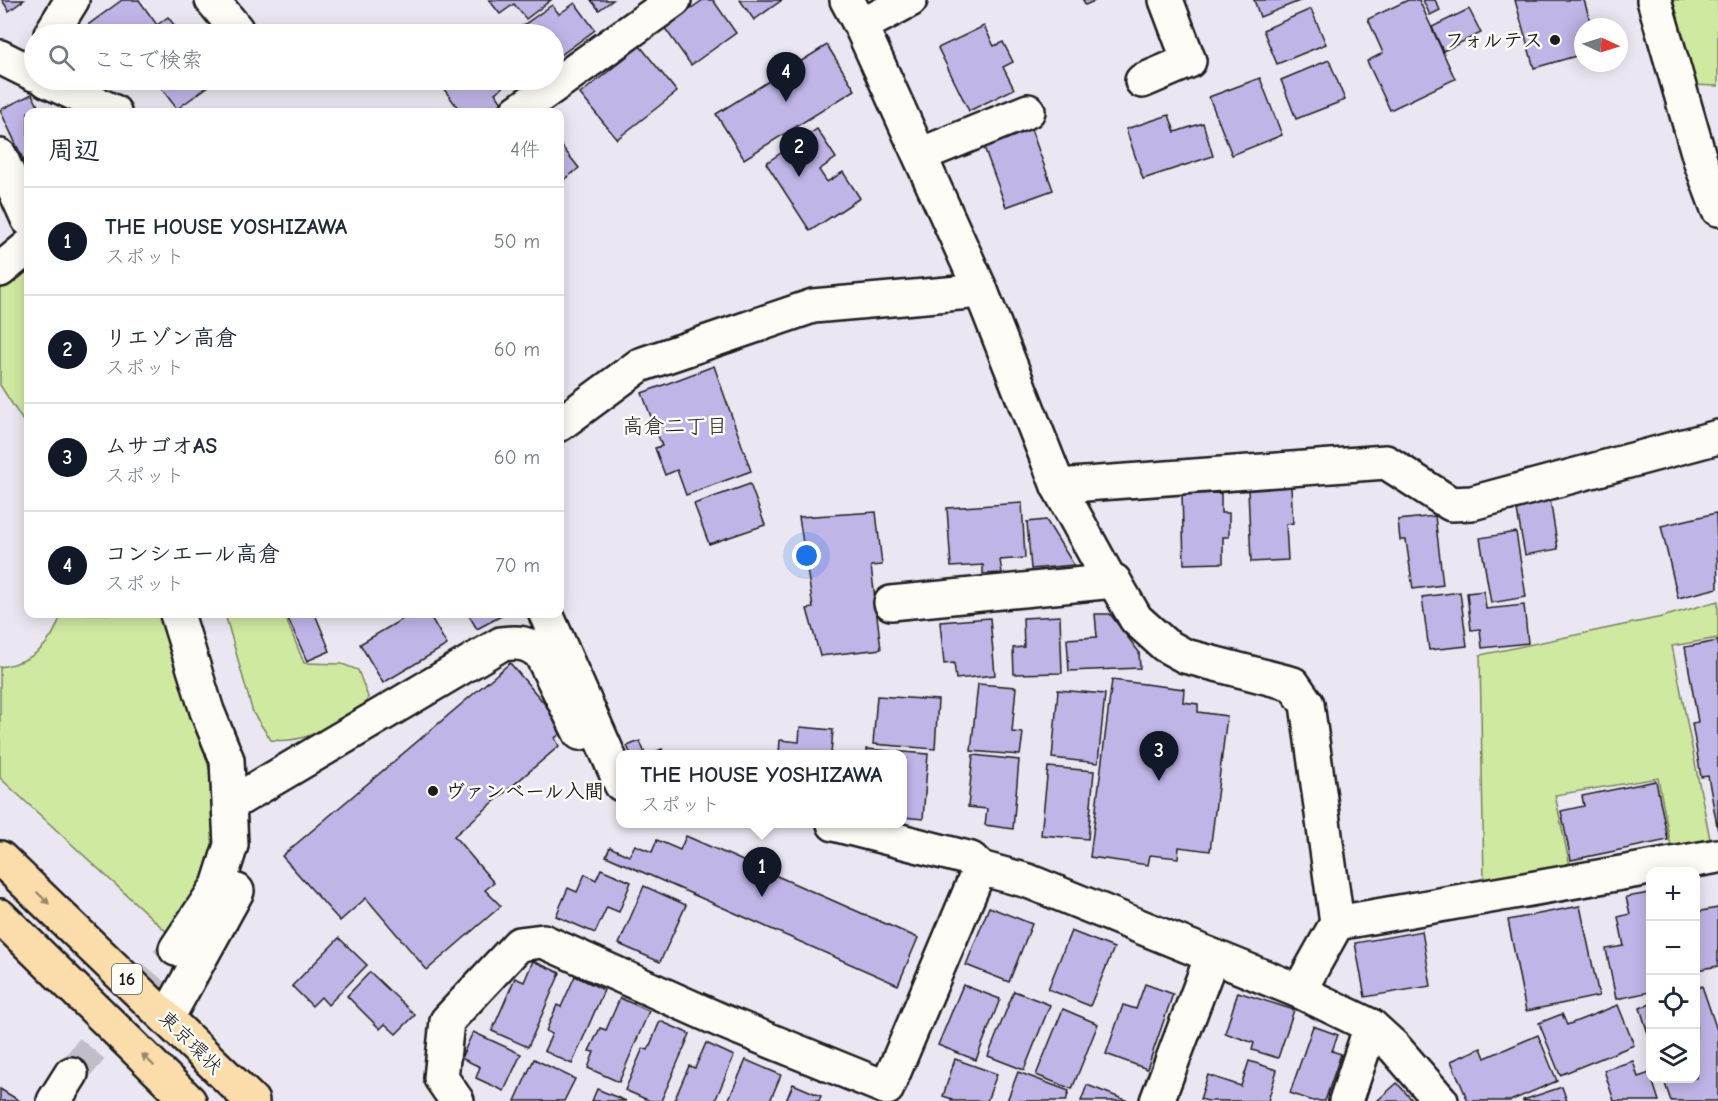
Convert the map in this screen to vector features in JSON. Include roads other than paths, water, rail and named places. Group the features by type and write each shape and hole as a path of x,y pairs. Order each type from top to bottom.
{"highway":[{"name":"東京環状","path":"0,858 252,1101"},
{"name":"16","path":"5,926 189,1101"}],"street":[{"path":"57,24 72,0"},
{"path":"212,0 232,24"},
{"path":"564,78 674,0"},
{"path":"910,0 854,13 981,291 1058,486 1109,579 1114,581 1136,619 1165,645 1185,656 1293,684 1307,704 1337,923 1299,991"},
{"path":"1142,81 1189,61 1166,0"},
{"path":"1654,0 1701,163 1718,209"},
{"path":"0,57 24,66"},
{"path":"72,90 106,108"},
{"path":"523,108 548,90"},
{"path":"920,154 1028,111"},
{"path":"0,156 24,210"},
{"path":"0,270 24,250"},
{"path":"564,421 640,365 813,306 981,291"},
{"path":"1058,486 1386,462 1451,504 1472,503 1718,437"},
{"path":"891,603 1114,581"},
{"path":"167,1018 236,894 247,866 251,836 227,760 207,711 178,618"},
{"path":"547,618 571,694 580,733"},
{"path":"239,800 501,644 519,641 532,646 541,654 571,694 616,775"},
{"path":"176,949 218,886 231,844 227,760"},
{"path":"850,828 971,858 980,868 1028,881 1299,991 1371,1026 1394,1047 1441,1101"},
{"path":"1337,923 1718,856"},
{"path":"457,1101 441,1078 447,1021 519,944 543,940 722,1021 887,1088 980,868"},
{"path":"1157,1101 1212,956"},
{"path":"1346,1101 1371,1026"},
{"path":"54,1101 71,1074"}],"tunnel":[{"path":"71,1074 176,949"}],"place":[{"name":"フォルテス","path":"1555,40"},
{"name":"コンシエール高倉","path":"786,102"},
{"name":"リエゾン高倉","path":"799,177"},
{"name":"ムサゴオAS","path":"1159,781"},
{"name":"ヴァンベール入間","path":"433,791"},
{"name":"THE HOUSE YOSHIZAWA","path":"762,897"}],"district":[{"name":"高倉二丁目","path":"675,426"}]}
